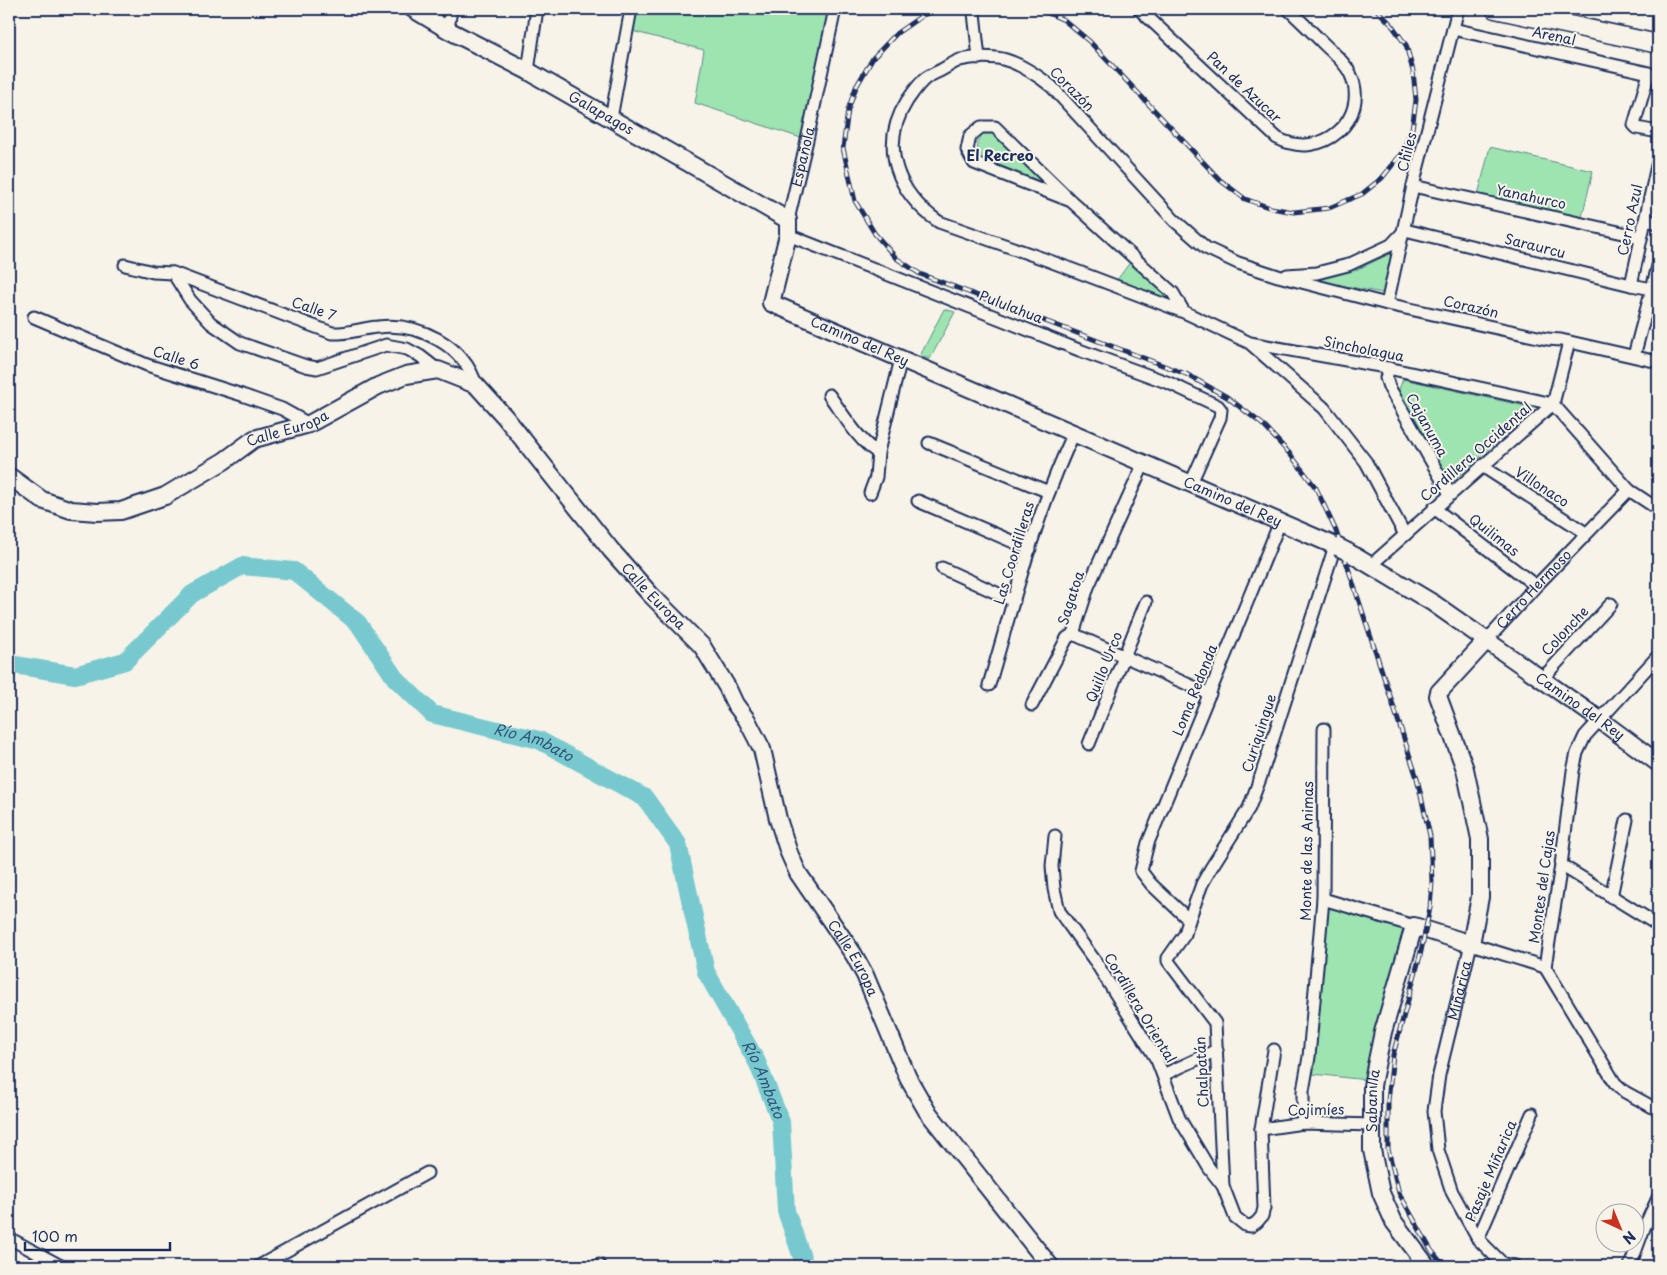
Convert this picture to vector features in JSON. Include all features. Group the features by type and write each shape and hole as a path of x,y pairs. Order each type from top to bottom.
{"main road":[{"path":"1495,9 1658,44"},
{"path":"1589,9 1658,24"}],"street":[{"name":"Galapagos","path":"413,9 448,30 528,71 611,118 788,228"},
{"path":"448,30 451,9"},
{"path":"528,71 537,9"},
{"path":"611,118 631,9"},
{"name":"Española","path":"771,303 835,9"},
{"name":"Pan de Azucar","path":"1139,9 1277,138 1294,145 1316,144 1329,139 1345,124 1354,105 1354,84 1342,61 1288,9"},
{"name":"Chiles","path":"1387,304 1413,186 1458,9"},
{"path":"974,13 979,58"},
{"name":"Arenal","path":"1453,29 1654,74 1635,127 1658,132"},
{"name":"Corazón","path":"1184,312 940,222 926,214 904,186 896,168 892,149 902,109 912,94 925,79 959,60 979,58 1004,59 1030,70 1051,86 1174,220 1206,248 1238,263 1278,276 1387,304 1658,362"},
{"path":"1071,201 974,163 967,150 970,136 981,127 995,127 1071,201 1173,293 1184,312"},
{"name":"Cerro Azul","path":"1631,285 1658,161"},
{"name":"Yanahurco","path":"1413,186 1641,236"},
{"path":"1645,220 1658,223"},
{"name":"Pululahua","path":"788,228 1079,350 1169,383 1218,406 1221,410 1220,418 1191,483"},
{"name":"Corazón","path":"1278,276 1317,273 1348,265 1391,245 1404,230"},
{"name":"Saraurcu","path":"1404,230 1655,290"},
{"name":"Calle 7","path":"125,265 153,272 173,273 332,333 340,334 379,326 406,327 436,338 456,352 473,375 476,385"},
{"path":"1634,356 1655,290 1658,266"},
{"path":"173,273 190,300 211,323 240,343 317,368 331,365 386,345 407,349 438,370"},
{"name":"Camino del Rey","path":"771,303 1341,548 1433,603 1658,763"},
{"name":"Sincholagua","path":"1184,312 1250,343 1389,368 1553,404"},
{"name":"Calle 6","path":"34,317 147,365 282,409 310,424"},
{"name":"Cordillera Occidental","path":"1371,565 1553,404 1569,342"},
{"path":"1250,343 1324,408 1366,462 1405,535"},
{"path":"870,493 876,477 878,452 901,359"},
{"name":"Cajanuma","path":"1389,368 1386,378 1389,388 1450,494"},
{"name":"Calle Europa","path":"9,476 42,500 72,510 121,511 165,496 224,461 254,439 310,424 378,386 406,375 438,370 476,385 505,417 611,550 650,594 702,646 735,704 747,720 762,749 778,818 789,853 798,873 854,955 865,975 908,1078 926,1111 1050,1266"},
{"path":"829,395 852,427 870,447 878,452"},
{"path":"1553,404 1629,490 1658,508"},
{"name":"Las Coordilleras","path":"989,685 1049,492 1074,433"},
{"path":"929,443 1049,492"},
{"name":"Sagatoa","path":"1144,463 1088,587 1073,634 1125,655 1210,694"},
{"name":"Villonaco","path":"1482,466 1586,532"},
{"name":"Cerro Hermoso","path":"1439,692 1586,532 1629,490"},
{"path":"918,501 1030,549"},
{"name":"Quilimas","path":"1434,508 1536,586"},
{"name":"Loma Redonda","path":"1189,920 1141,871 1148,843 1280,522"},
{"name":"Curiquingue","path":"1189,920 1211,868 1249,808 1341,548"},
{"path":"942,568 1014,601"},
{"name":"Quillo Urco","path":"1089,744 1146,602"},
{"name":"Colonche","path":"1542,679 1611,604"},
{"path":"1032,706 1067,638 1073,634"},
{"name":"Montes del Cajas","path":"1545,967 1575,762 1585,736 1658,656"},
{"name":"Miñarica","path":"1439,692 1438,696 1465,769 1480,839 1480,897 1472,944 1439,1075 1434,1111 1438,1150 1452,1192 1478,1240 1503,1264 1515,1266"},
{"name":"Monte de las Animas","path":"1304,1123 1302,1091 1309,1057 1323,899 1324,729"},
{"path":"1612,897 1627,820"},
{"name":"Cordillera Oriental","path":"1055,836 1052,866 1054,889 1059,911 1095,961 1157,1060 1179,1118 1222,1186 1235,1217 1245,1225 1250,1226 1262,1216 1264,1208 1261,1128"},
{"path":"1561,866 1658,925"},
{"path":"1323,899 1545,967 1615,1083 1625,1092 1658,1110"},
{"name":"Chalpatán","path":"1189,920 1185,934 1168,958 1168,961 1214,1022 1222,1186"},
{"name":"Sabanilla","path":"1414,926 1383,1032 1374,1075 1372,1086 1372,1150 1381,1193 1394,1222 1427,1266"},
{"path":"1163,1075 1216,1050"},
{"path":"1261,1128 1274,1050"},
{"name":"Pasaje Miñarica","path":"1478,1240 1532,1114"},
{"name":"Cojimíes","path":"1261,1128 1304,1123 1372,1125"},
{"path":"259,1266 427,1173"},
{"path":"1630,1266 1644,1228 1658,1199"},
{"path":"9,1238 61,1266"}],"green space":[{"path":"632,9 835,9 807,140 695,103 704,50 628,30"},
{"path":"987,132 996,132 1052,186 983,159 978,148 978,141"},
{"path":"1490,147 1593,171 1582,217 1478,195"},
{"path":"1392,253 1383,293 1312,280 1358,269"},
{"path":"1131,261 1171,296 1169,300 1117,280"},
{"path":"944,309 955,312 930,359 920,356"},
{"path":"1403,379 1534,408 1450,484 1397,394"},
{"path":"1329,907 1406,930 1367,1080 1313,1074"}],"waterway":[{"name":"Río Ambato","path":"9,664 75,675 125,661 192,594 242,566 294,571 358,623 395,678 432,714 539,740 645,798 678,844 706,972 757,1062 781,1122 786,1211 805,1266"}],"railway":[{"path":"939,9 923,15 897,33 873,58 856,87 848,110 843,148 855,201 875,234 896,258 920,274 1186,374 1227,397 1262,424 1290,454 1316,488 1336,531 1417,778 1430,836 1432,882 1430,908 1420,956 1393,1055 1388,1101 1388,1149 1399,1193 1431,1250 1444,1266"},
{"path":"1039,9 1064,20 1090,42 1220,180 1245,199 1271,208 1294,212 1329,208 1362,194 1382,178 1402,153 1412,129 1416,100 1413,71 1406,45 1391,24 1376,9"}],"district":[{"name":"El Recreo","path":"1000,156"}]}
